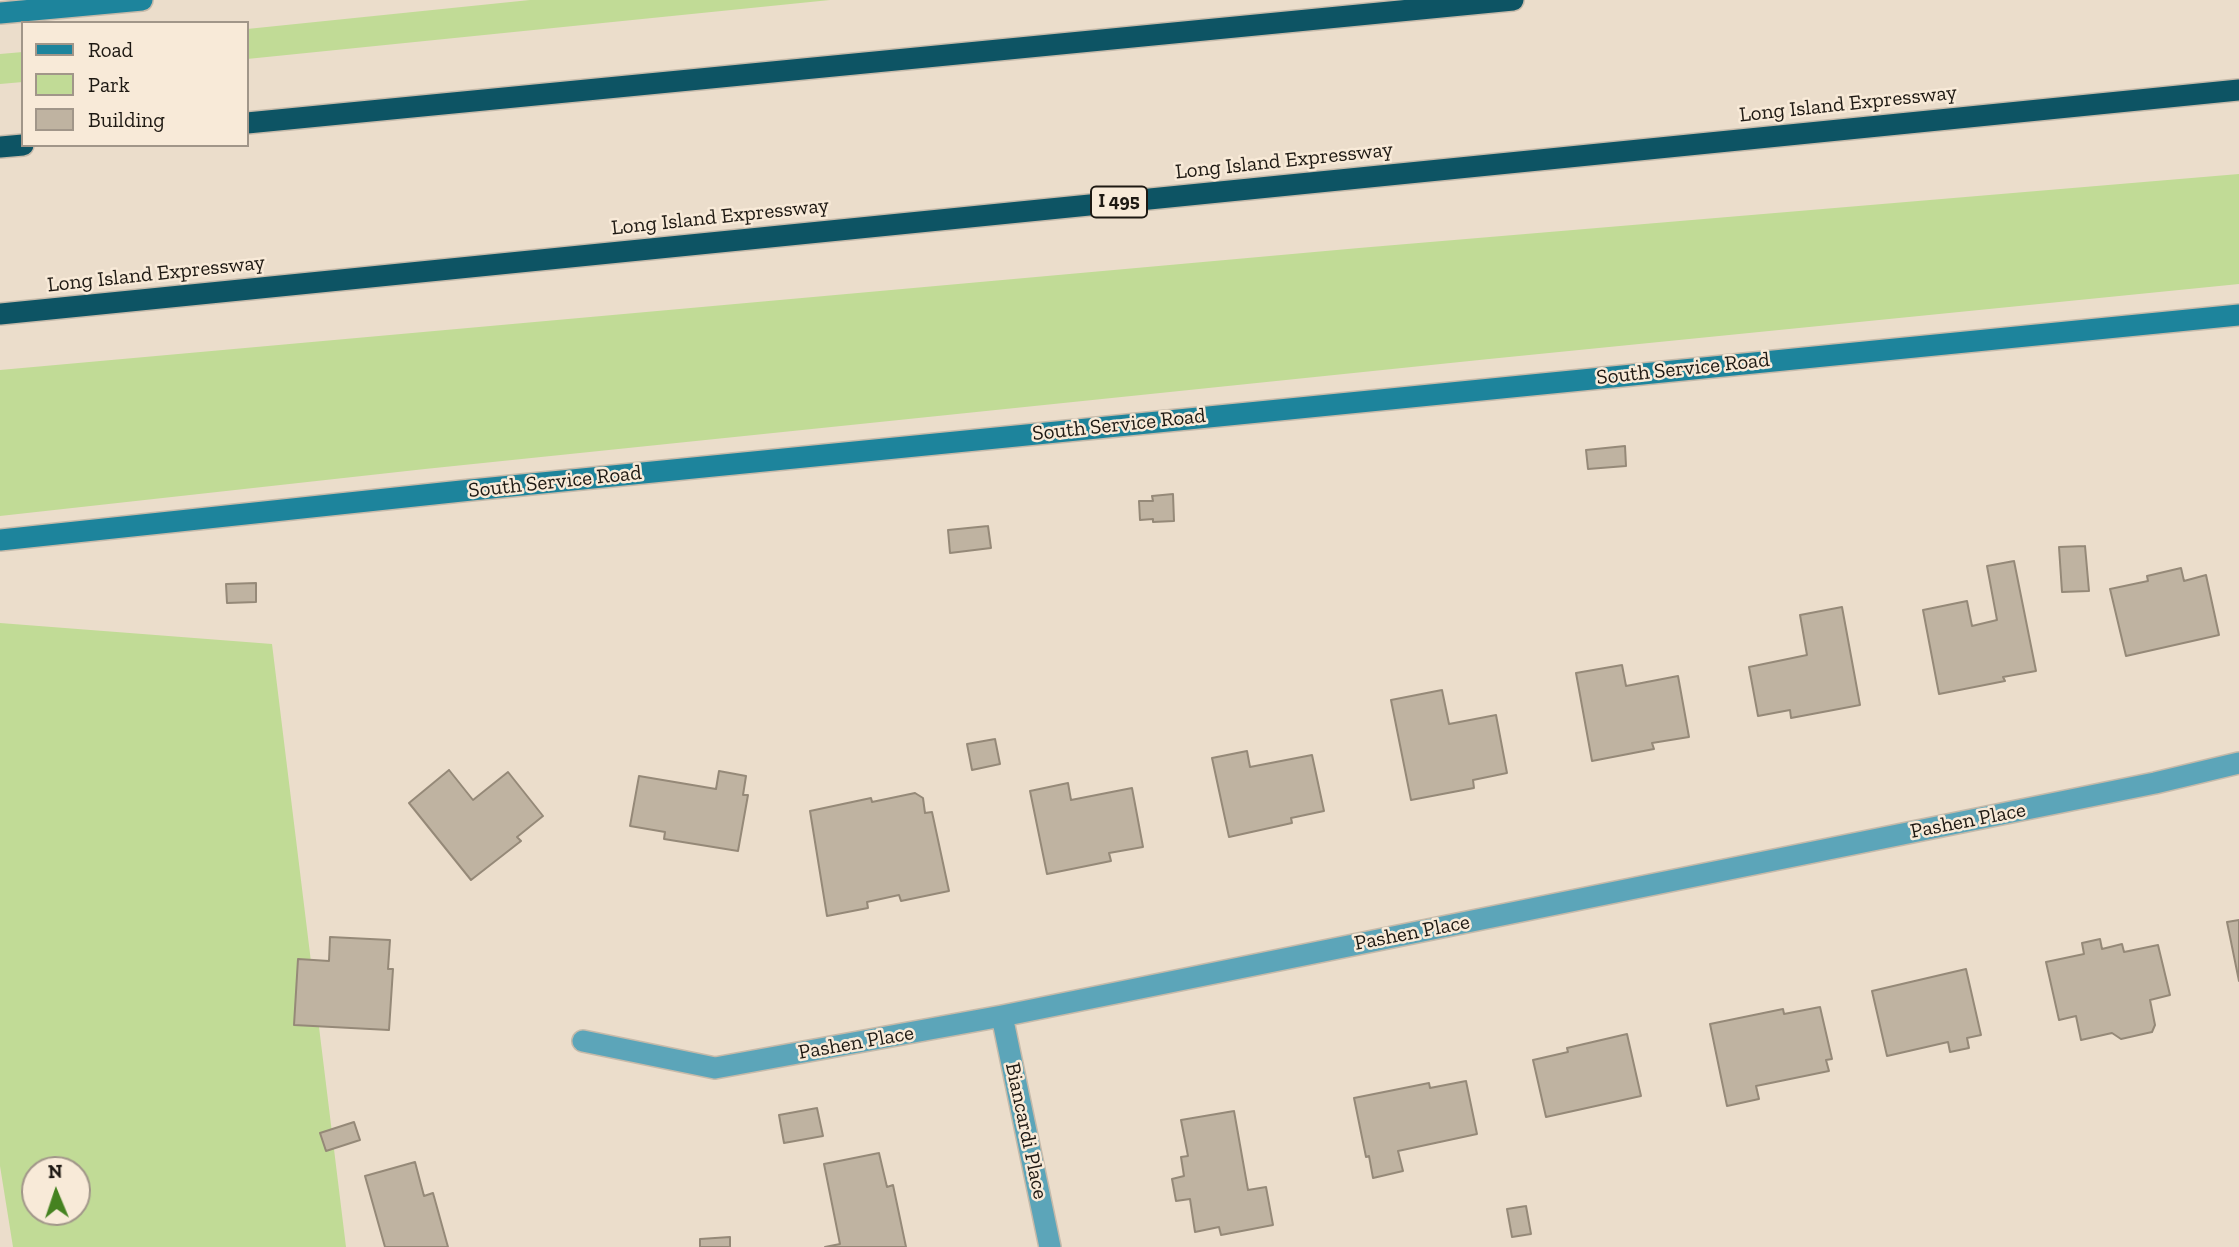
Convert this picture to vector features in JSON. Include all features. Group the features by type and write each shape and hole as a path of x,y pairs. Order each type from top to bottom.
{"highway":[{"path":"248,123 1513,0"},
{"name":"Long Island Expressway","path":"0,314 2239,90"},
{"path":"0,147 21,145"}],"main road":[{"path":"0,13 142,0"},
{"name":"South Service Road","path":"0,540 554,482 2239,316"}],"street":[{"name":"Pashen Place","path":"583,1041 715,1068 1002,1016 2128,788 2239,763"},
{"name":"Biancardi Place","path":"1002,1016 1050,1247"}],"green space":[{"path":"530,0 830,0 248,59 248,29"},
{"path":"21,52 21,82 0,84 0,54"},
{"path":"2239,174 2239,284 425,469 0,516 0,370 1359,248"},
{"path":"0,623 272,644 346,1247 13,1247 0,1166"}],"building":[{"path":"1625,446 1626,466 1588,469 1586,450"},
{"path":"1173,494 1174,521 1140,520 1139,501 1153,501 1152,496"},
{"path":"988,526 991,548 950,553 948,530"},
{"path":"2085,546 2089,591 2062,592 2059,547"},
{"path":"2014,561 2036,671 2003,677 2005,681 1939,694 1923,610 1967,601 1972,626 1997,620 1987,566"},
{"path":"2181,568 2184,581 2206,575 2219,635 2126,656 2110,589 2148,581 2147,576"},
{"path":"256,583 256,602 227,603 226,584"},
{"path":"1842,607 1860,705 1791,718 1790,710 1758,716 1749,667 1807,655 1800,615"},
{"path":"1622,665 1626,686 1678,676 1689,737 1652,743 1654,749 1592,761 1576,673"},
{"path":"1442,690 1449,724 1496,715 1507,773 1473,780 1474,788 1411,800 1391,700"},
{"path":"995,739 1000,764 972,770 967,744"},
{"path":"1247,751 1250,767 1312,755 1324,811 1291,818 1292,823 1229,837 1212,758"},
{"path":"449,770 473,800 508,772 543,816 517,837 521,841 471,880 409,803"},
{"path":"719,771 746,776 743,795 748,795 738,851 664,839 665,832 630,826 639,776 716,789"},
{"path":"1068,783 1071,800 1132,788 1143,847 1109,853 1111,861 1047,874 1030,791"},
{"path":"915,793 923,798 925,813 932,812 949,891 901,901 899,895 867,902 868,908 827,916 810,811 871,798 872,802"},
{"path":"2239,920 2239,981 2227,922"},
{"path":"330,937 390,940 388,969 393,969 389,1030 294,1025 298,959 329,961"},
{"path":"2100,939 2102,949 2122,944 2124,952 2158,945 2170,995 2150,1000 2155,1025 2152,1032 2121,1039 2112,1033 2081,1040 2076,1016 2059,1020 2046,962 2084,954 2082,943"},
{"path":"1966,969 1981,1035 1967,1038 1969,1048 1950,1052 1948,1042 1887,1056 1872,991"},
{"path":"1820,1007 1832,1059 1826,1060 1829,1071 1756,1086 1759,1099 1727,1106 1710,1024 1783,1009 1784,1014"},
{"path":"1627,1034 1641,1096 1546,1117 1533,1060 1568,1052 1567,1048"},
{"path":"1466,1081 1477,1134 1398,1151 1403,1171 1373,1178 1354,1098 1429,1083 1430,1088"},
{"path":"817,1108 823,1136 784,1143 779,1115"},
{"path":"1234,1111 1248,1190 1266,1187 1273,1225 1221,1235 1219,1227 1195,1232 1190,1199 1176,1201 1172,1179 1184,1176 1181,1157 1188,1156 1181,1120"},
{"path":"354,1122 360,1140 326,1151 320,1133"},
{"path":"879,1153 887,1187 893,1185 906,1247 825,1247 840,1244 824,1164"},
{"path":"415,1162 424,1196 433,1193 448,1247 385,1247 365,1176"},
{"path":"1526,1206 1531,1234 1512,1237 1507,1209"},
{"path":"730,1237 730,1247 700,1247 700,1239"}]}
